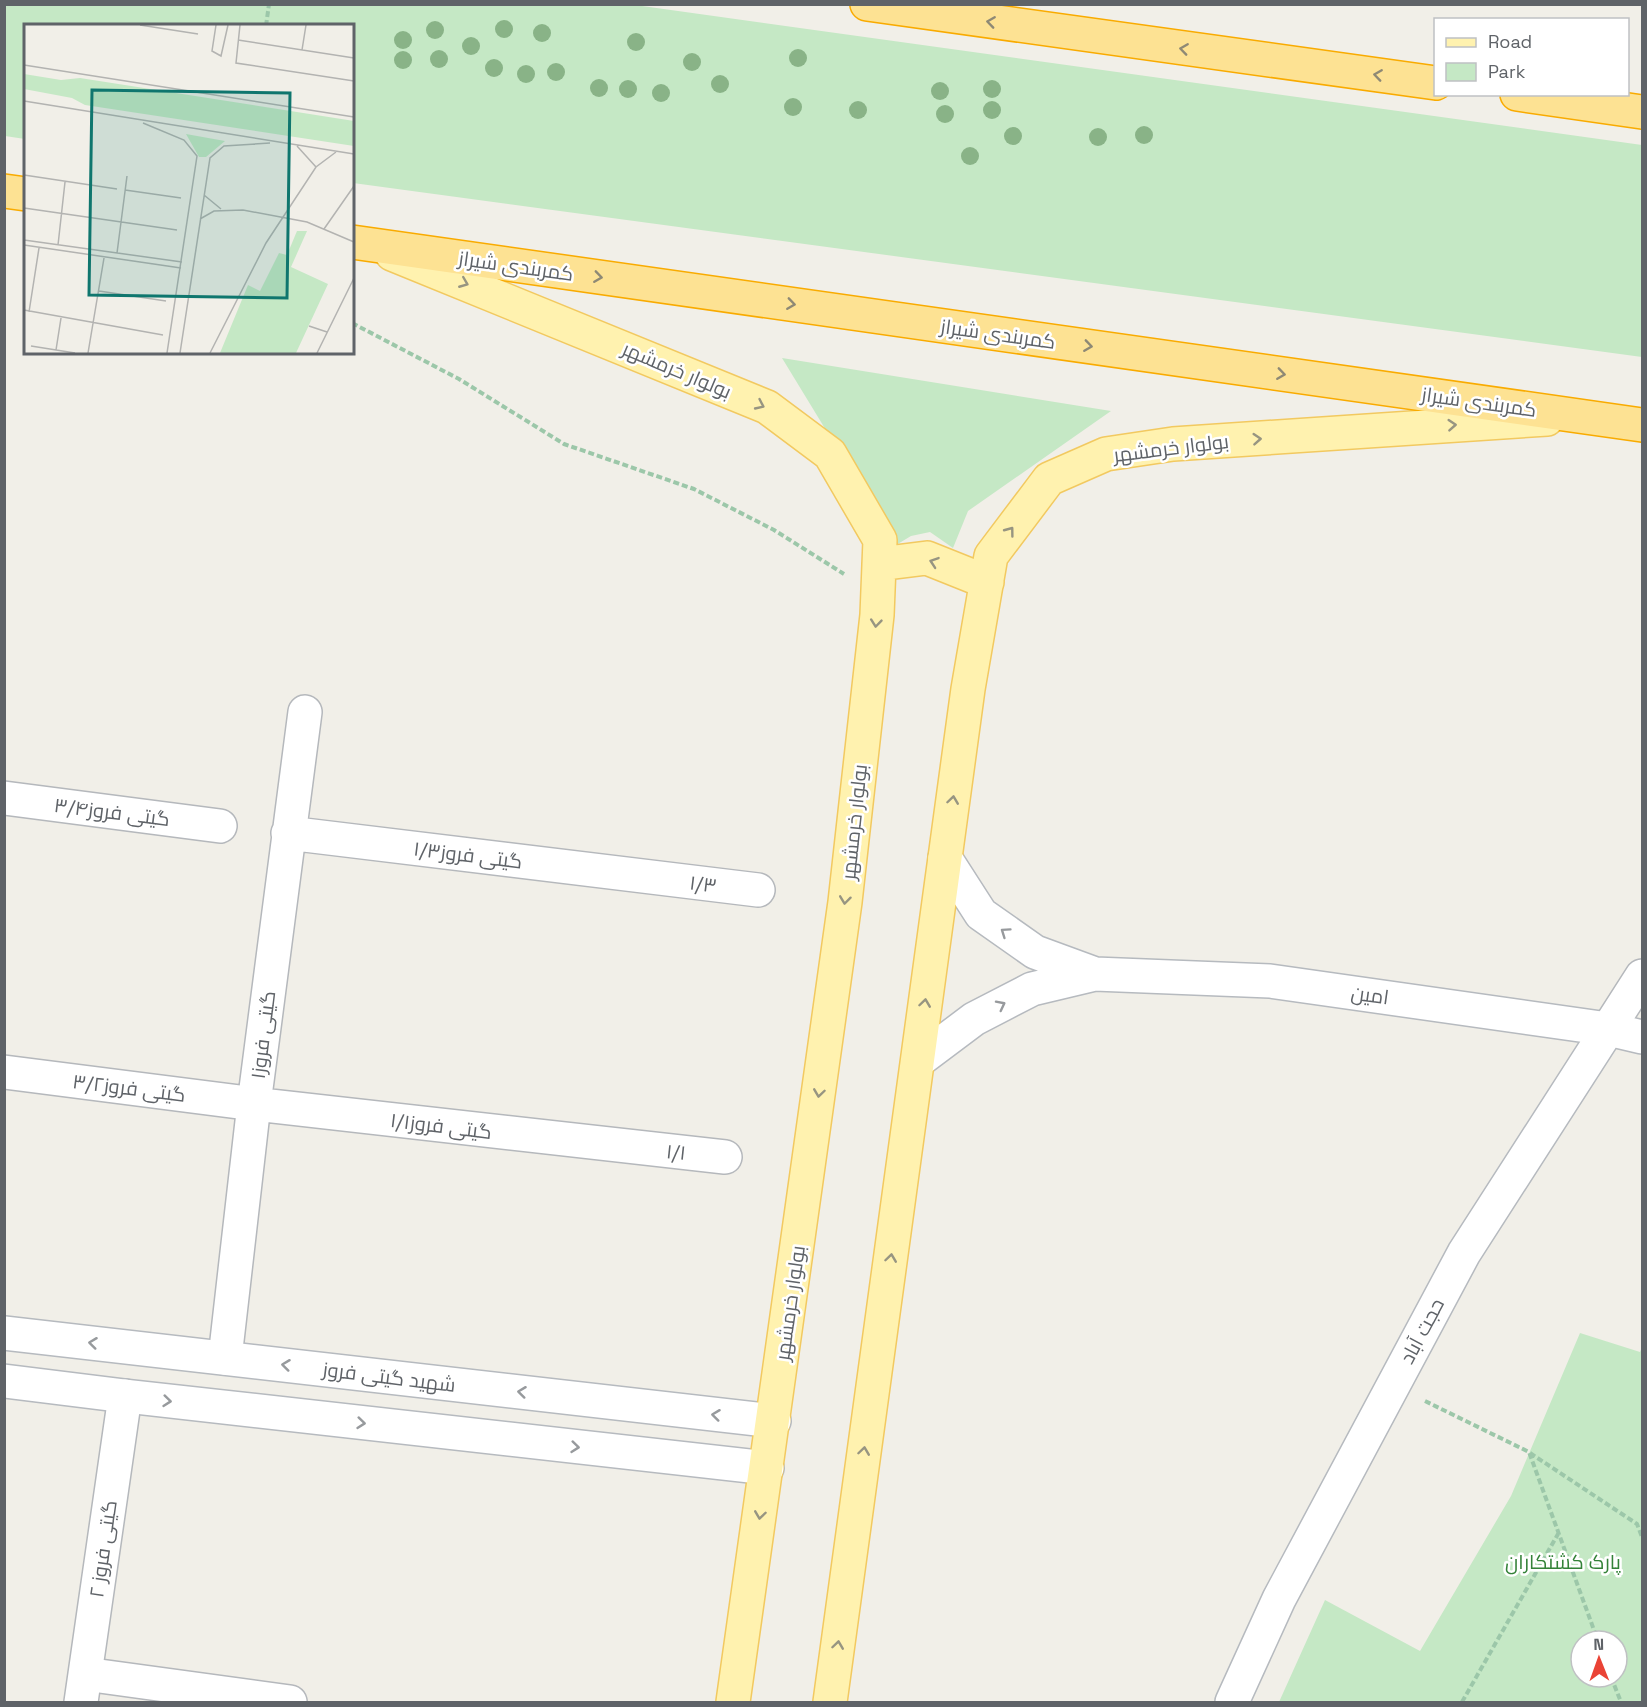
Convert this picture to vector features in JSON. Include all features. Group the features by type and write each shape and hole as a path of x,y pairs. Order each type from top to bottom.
{"highway":[{"path":"867,4 1434,83"},
{"path":"1531,96 1642,112"},
{"path":"4,191 24,194"},
{"name":"کمربندی شیراز","path":"362,244 1642,425"}],"main road":[{"name":"بولوار خرمشهر","path":"362,244 767,407 830,454 880,540 878,580 845,902 733,1702"},
{"name":"بولوار خرمشهر","path":"830,1702 968,689 991,556 1049,479 1106,454 1173,444 1580,416"},
{"path":"878,580 927,558 987,582"}],"street":[{"name":"۱گیتی فروز","path":"225,1358 254,1104 305,712"},
{"name":"۳/۴گیتی فروز","path":"4,798 220,826"},
{"name":"۱/۳گیتی فروز","path":"288,833 648,878"},
{"path":"945,858 981,914 1035,952 1095,974"},
{"name":"۱/۳","path":"648,878 758,890"},
{"path":"918,1061 974,1019 1032,989 1095,974"},
{"name":"امین","path":"1095,974 1270,981 1608,1029 1642,1037"},
{"name":"حجت آباد","path":"1232,1702 1279,1599 1464,1253 1642,976"},
{"name":"۳/۲گیتی فروز","path":"4,1072 254,1104"},
{"name":"۱/۱گیتی فروز","path":"254,1104 627,1147"},
{"name":"۱/۱","path":"627,1147 725,1158"},
{"name":"شهید گیتی فروز","path":"4,1333 774,1421"},
{"path":"4,1381 767,1468"},
{"name":"گیتی فروز ۲","path":"83,1688 125,1396"},
{"path":"83,1688 290,1702"}],"path":[{"path":"266,24 269,4"},
{"path":"354,324 459,379 564,444 694,489 878,580"},
{"path":"1393,1386 1529,1452 1637,1524 1642,1537"},
{"path":"1529,1452 1594,1629"},
{"path":"1462,1702 1559,1534"}],"green space":[{"path":"5,4 635,5 1642,145 1642,357 354,183 354,24 24,24 24,139 5,136"},
{"path":"782,358 1111,411 968,511 953,548 930,532 911,536 896,545"},
{"name":"پارک کشتکاران","path":"1580,1333 1640,1352 1642,1347 1642,1702 1279,1702 1325,1600 1420,1651 1511,1496"}]}
